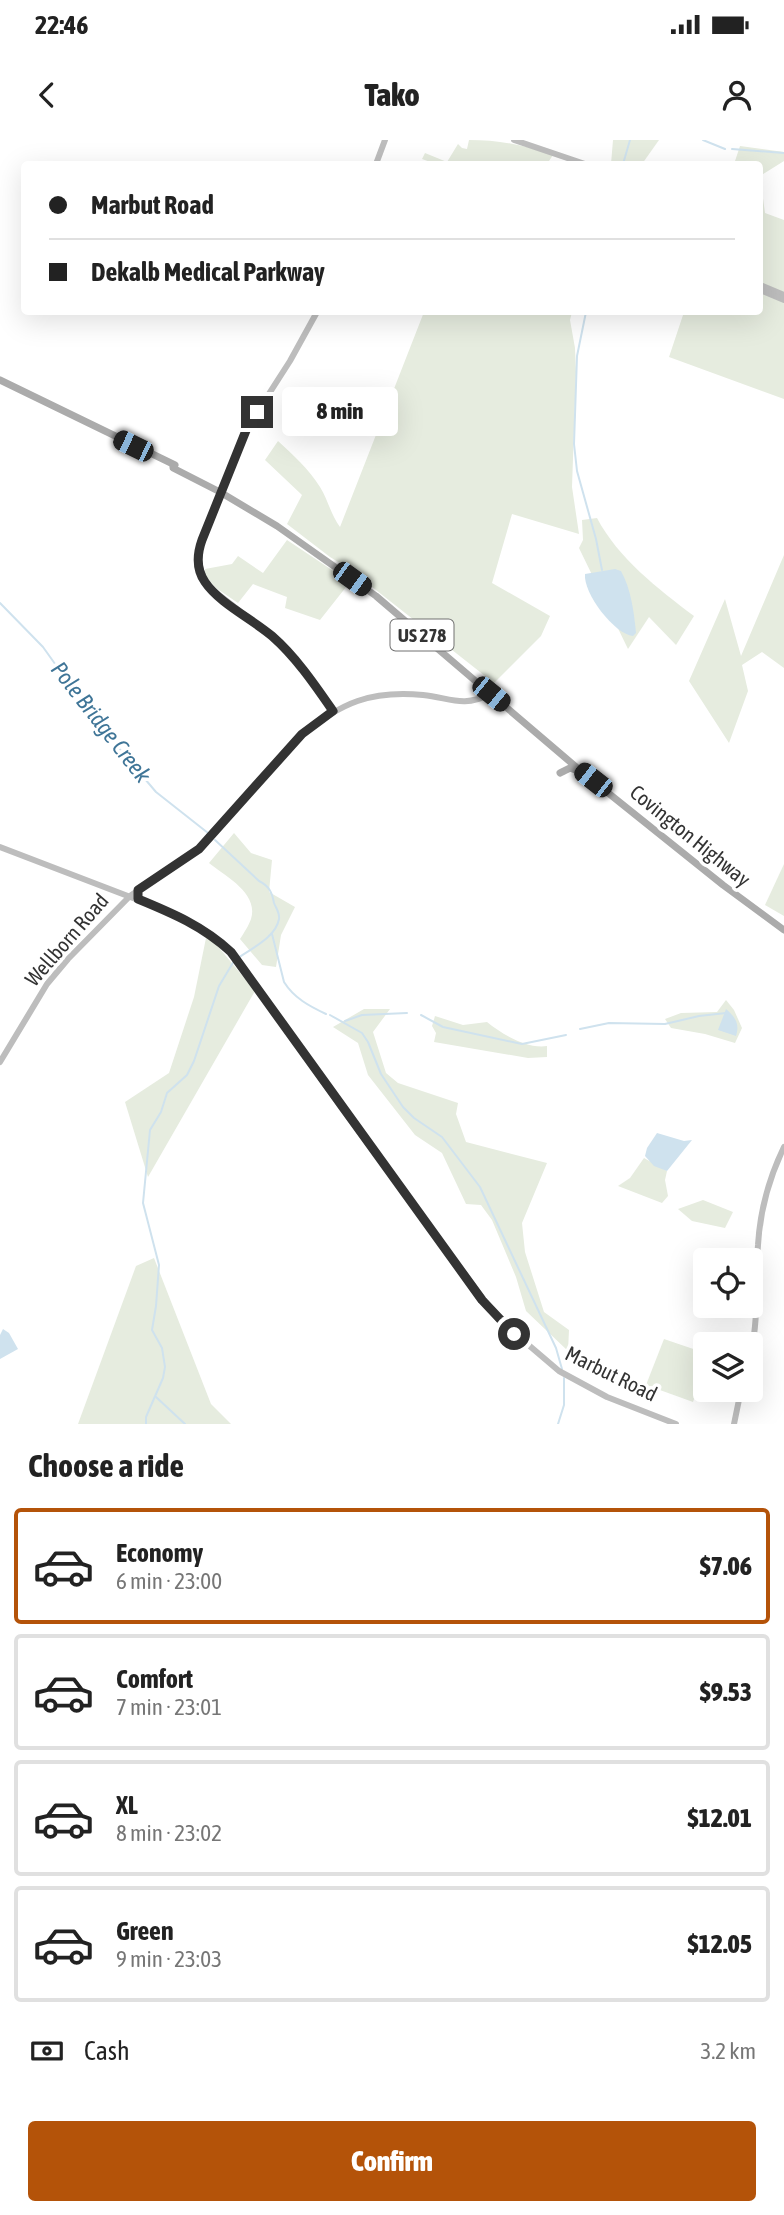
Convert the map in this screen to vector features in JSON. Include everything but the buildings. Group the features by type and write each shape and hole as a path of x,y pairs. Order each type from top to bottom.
{"main road":[{"name":"Covington Highway","path":"0,380 173,465 173,468 211,486 282,529 376,596 582,772 784,930"},
{"path":"560,773 570,768 582,772"}],"street":[{"path":"377,161 385,140"},
{"path":"514,140 576,161"},
{"path":"530,140 585,161"},
{"path":"763,286 784,295"},
{"path":"763,291 784,300"},
{"path":"315,315 290,361 247,428 220,492 199,549 198,561 201,575 215,593 275,638 296,661 333,711"},
{"name":"Wellborn Road","path":"0,1062 47,984 68,959 130,896 199,849 302,734 333,711 351,702 373,697 424,695 464,703 491,694"},
{"name":"Marbut Road","path":"0,847 180,916 218,940 231,952 453,1261 498,1319 550,1364 572,1378 607,1396 676,1424"},
{"path":"138,890 138,899"},
{"path":"754,1332 760,1224 770,1181 784,1147"},
{"path":"734,1424 739,1402"}],"shaded area":[{"path":"469,140 491,141 532,148 553,155 549,161 448,161 458,144 467,149"},
{"path":"613,140 659,140 644,161 611,161"},
{"path":"740,146 784,152 784,161 763,174 763,161 735,161"},
{"path":"425,153 445,161 422,159"},
{"path":"763,198 765,213 784,220 784,399 669,357 683,315 763,315"},
{"path":"423,315 571,315 576,372 572,487 579,534 512,514 492,583 550,616 541,636 494,683 348,568 287,524 302,495 265,460 278,441 316,480 340,527"},
{"path":"597,518 627,559 653,584 694,616 676,645 649,617 628,649 579,548 583,540 582,520"},
{"path":"287,540 350,582 320,620 285,608 287,597 253,584 238,603 216,588 205,575 205,569 232,564 238,556 263,573"},
{"path":"784,555 784,668 762,652 742,665 748,691 729,743 689,681 725,599 741,656"},
{"path":"234,833 251,853 272,860 269,892 295,907 281,935 276,967 262,965 240,939 251,919 250,901 239,886 209,863"},
{"path":"784,864 784,916 765,905"},
{"path":"206,938 211,938 255,991 148,1177 125,1102 169,1073 194,997"},
{"path":"726,1000 742,1028 735,1043 671,1028 665,1019 681,1013 717,1012"},
{"path":"364,1009 390,1009 373,1032 386,1073 398,1083 458,1103 456,1114 466,1142 547,1163 522,1223 525,1252 544,1312 569,1330 568,1351 526,1311 516,1277 492,1220 481,1205 466,1204 442,1153 415,1135 368,1075 358,1043 333,1027"},
{"path":"435,1016 463,1025 487,1022 523,1043 547,1046 547,1057 528,1058 434,1042 436,1033 432,1026"},
{"path":"644,1158 667,1171 665,1180 668,1196 662,1203 618,1186 630,1178"},
{"path":"703,1200 733,1212 725,1228 692,1221 678,1209"},
{"path":"154,1258 211,1404 231,1424 78,1424 136,1266"},
{"path":"664,1339 693,1349 693,1402 646,1385"}],"water":[{"path":"615,569 621,571 630,593 636,633 633,636 625,634 609,621 594,601 586,582 585,574"},
{"path":"726,1009 736,1021 736,1036 718,1030"},
{"path":"657,1133 684,1141 692,1140 667,1171 654,1166 645,1156"},
{"path":"3,1329 9,1333 18,1349 0,1359 0,1335"}],"waterway":[{"path":"624,161 630,140"},
{"path":"703,140 725,149"},
{"path":"732,149 784,153"},
{"path":"585,315 577,356 574,444 577,471 602,570"},
{"name":"Pole Bridge Creek","path":"0,603 43,647 95,720 156,792 208,833"},
{"name":"Pole Bridge Creek","path":"215,840 268,887 279,915 277,925 268,937 238,958"},
{"path":"272,934 284,982 302,1001 326,1014"},
{"name":"Pole Bridge Creek","path":"146,1424 146,1417 165,1367 162,1348 152,1330 159,1265 143,1203 150,1130 161,1112 167,1093 187,1075 194,1061 219,986 234,961"},
{"path":"345,1021 362,1015 407,1013"},
{"path":"580,1029 609,1023 665,1024 726,1013"},
{"path":"330,1015 362,1033 381,1074 403,1107 442,1137 480,1187 556,1348 562,1369"},
{"path":"421,1015 443,1027 522,1044 566,1035"},
{"path":"558,1424 564,1405 564,1378"},
{"path":"156,1397 185,1424"}],"route":[{"path":"257,412 247,428 202,540 198,555 201,575 215,593 275,638 296,661 333,711 302,734 199,849 138,890 138,899 180,916 204,930 231,952 482,1300 514,1334"}]}
